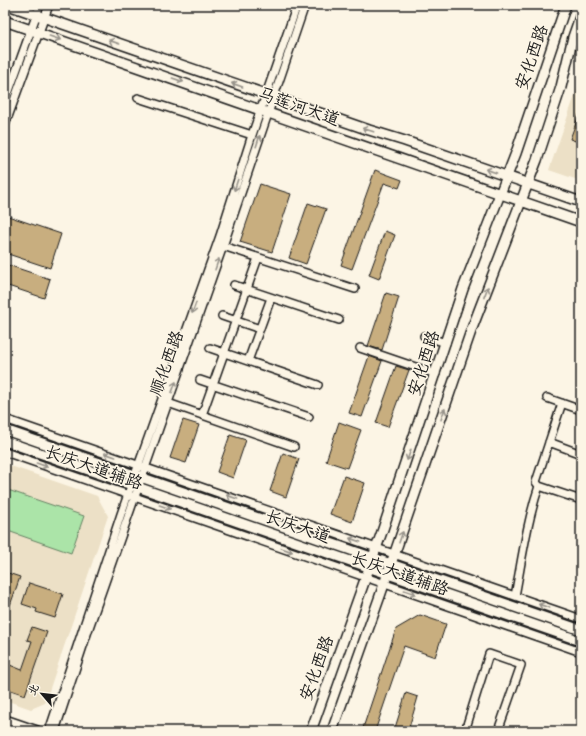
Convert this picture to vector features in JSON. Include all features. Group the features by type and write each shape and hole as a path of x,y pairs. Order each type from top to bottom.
{"main road":[{"name":"马莲河大道","path":"8,5 369,130 406,140 581,202"},
{"name":"安化西路","path":"311,731 377,548 463,290 507,176 566,5"},
{"name":"安化西路","path":"332,731 385,584 471,331 528,184 561,87 573,38 581,14"},
{"name":"马莲河大道","path":"5,21 581,222"},
{"name":"长庆大道","path":"5,430 581,630"},
{"name":"长庆大道","path":"5,441 581,641"},
{"path":"5,720 37,731"}],"street":[{"path":"40,5 41,16"},
{"path":"5,125 35,31 41,16 49,5"},
{"name":"顺化西路","path":"48,731 138,476 168,403 224,246 297,5"},
{"name":"顺化西路","path":"270,96 305,5"},
{"path":"5,102 7,88 35,31"},
{"path":"138,98 252,135"},
{"name":"顺化西路","path":"142,466 220,236 252,135 265,111"},
{"path":"224,246 355,289"},
{"path":"202,415 258,258"},
{"path":"234,285 339,320"},
{"path":"248,361 271,298"},
{"path":"222,316 260,329"},
{"path":"424,336 446,343"},
{"path":"210,348 318,385"},
{"path":"360,348 436,374"},
{"path":"200,380 309,417"},
{"path":"546,398 581,410"},
{"path":"168,403 294,447"},
{"path":"562,403 536,482 539,486 581,500"},
{"name":"长庆大道辅路","path":"5,419 581,618"},
{"path":"549,442 581,454"},
{"name":"长庆大道辅路","path":"5,452 581,652"},
{"path":"515,596 526,532 539,486"},
{"name":"顺化西路","path":"55,731 131,496"},
{"path":"465,731 489,654 521,665 498,731"}],"shaded area":[{"path":"581,78 581,181 549,170"},
{"path":"5,464 97,496 108,516 45,703 31,709 5,700"}],"green space":[{"path":"5,489 84,516 71,553 5,530"}],"building":[{"path":"581,112 581,143 570,139"},
{"path":"375,170 402,180 399,188 384,183 352,269 341,265"},
{"path":"260,184 291,194 272,252 240,242"},
{"path":"308,203 326,209 306,264 289,258"},
{"path":"5,215 61,234 50,268 5,253"},
{"path":"385,231 395,235 379,279 369,275"},
{"path":"5,264 50,279 44,298 5,285"},
{"path":"386,293 399,297 382,350 368,346"},
{"path":"369,356 382,361 362,417 349,413"},
{"path":"396,366 409,370 388,427 376,423"},
{"path":"183,420 199,425 186,463 170,458"},
{"path":"339,422 361,430 347,468 326,461"},
{"path":"230,435 246,440 233,478 217,472"},
{"path":"283,453 299,459 286,497 270,491"},
{"path":"344,476 365,483 352,522 330,514"},
{"path":"5,572 20,577 6,617 5,617"},
{"path":"29,583 63,594 55,618 36,612 37,609 22,604"},
{"path":"420,615 446,624 435,657 404,646 375,731 362,731 396,629"},
{"path":"32,627 47,632 25,695 5,688 5,663 22,670 32,641 27,640"},
{"path":"406,693 418,697 408,731 394,731"}]}
